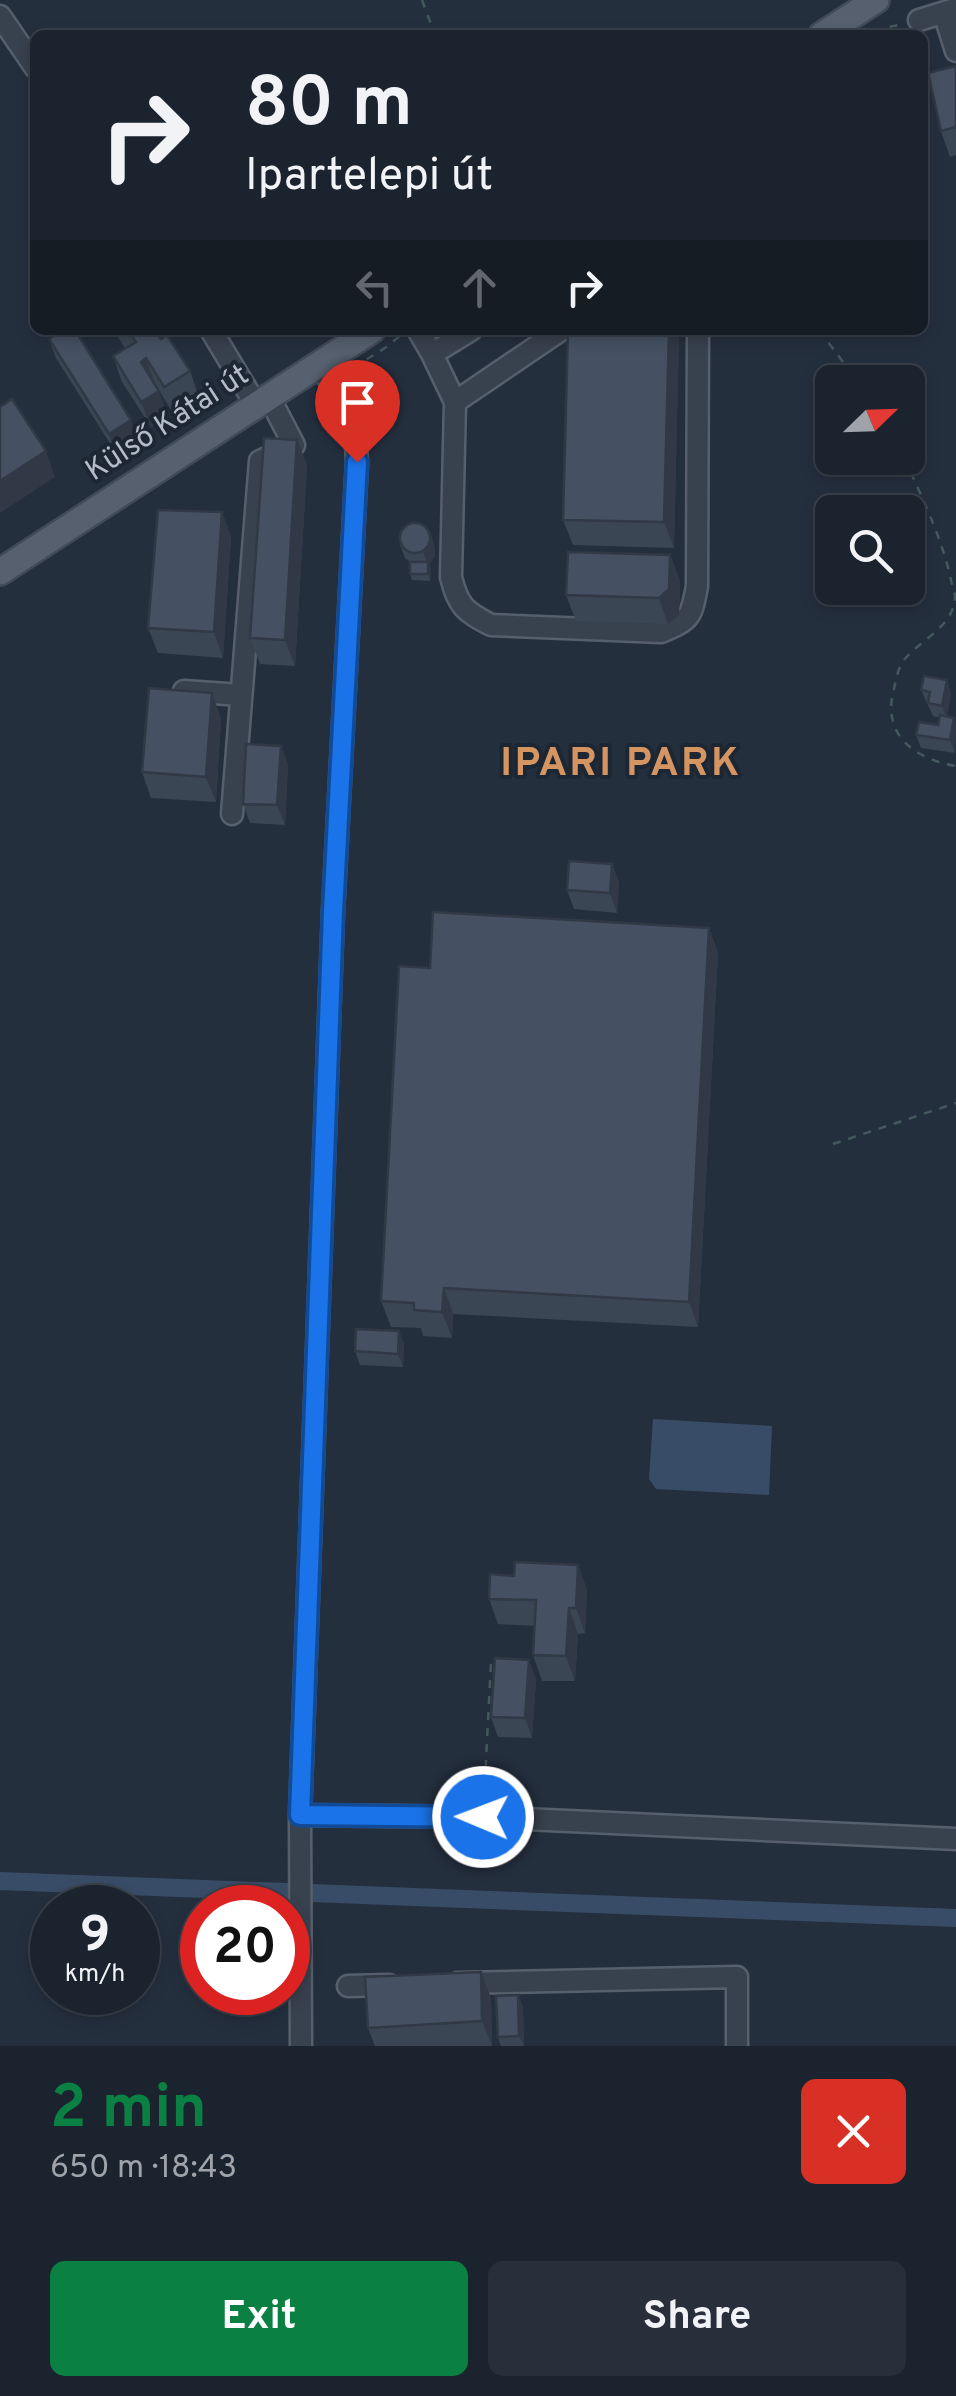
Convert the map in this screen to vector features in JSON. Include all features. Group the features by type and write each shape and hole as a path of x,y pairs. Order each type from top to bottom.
{"main road":[{"path":"830,30 876,0"},
{"name":"Külső Kátai út","path":"0,572 364,335"}],"street":[{"path":"919,20 950,11 956,51"},
{"path":"0,16 30,61"},
{"path":"215,335 294,444 260,461 232,814"},
{"path":"421,335 454,402 451,578 456,596 467,612 491,625 661,632 692,613 697,586 698,335"},
{"path":"432,354 463,335"},
{"path":"454,402 554,335"},
{"path":"301,2046 300,1815 333,912 357,462 350,418 319,364"},
{"path":"161,690 242,695"},
{"path":"300,1815 483,1817 956,1839"},
{"path":"445,1984 737,1977 736,2046"},
{"path":"348,1986 406,1984"}],"path":[{"path":"422,0 433,30"},
{"path":"884,30 919,20"},
{"path":"823,335 845,365"},
{"path":"912,475 942,550 955,596 948,621 900,664 889,707 895,732 919,755 956,766"},
{"path":"833,1144 956,1103"},
{"path":"483,1817 491,1662"}],"water":[{"path":"653,1419 772,1426 769,1495 656,1489 649,1479"}],"building":[{"path":"956,66 956,127 941,131 928,73"},
{"path":"55,335 78,335 131,420 109,434 49,339"},
{"path":"131,335 158,335 161,339 167,335 190,371 164,387 146,358 141,362 159,391 141,402 113,356 136,342"},
{"path":"568,335 669,335 664,522 563,520"},
{"path":"12,399 46,451 0,481 0,407"},
{"path":"264,438 297,440 285,640 250,638"},
{"path":"158,510 222,512 214,632 148,628"},
{"path":"415,523 426,527 430,538 426,549 415,553 404,549 400,538 404,527"},
{"path":"568,552 670,555 669,589 659,598 566,595"},
{"path":"410,562 428,562 428,574 410,574"},
{"path":"924,676 947,680 942,706 928,703 930,692 921,690"},
{"path":"149,688 212,693 206,777 142,772"},
{"path":"940,715 954,718 950,740 916,735 919,722 938,725"},
{"path":"246,744 281,746 277,805 243,804"},
{"path":"569,861 612,864 610,893 567,890"},
{"path":"433,912 709,928 689,1302 444,1288 442,1312 414,1310 414,1303 381,1301 399,966 430,968"},
{"path":"356,1329 399,1331 398,1354 355,1351"},
{"path":"515,1562 578,1565 576,1608 569,1608 566,1656 533,1655 536,1600 489,1599 490,1574 514,1576"},
{"path":"495,1658 529,1660 525,1718 491,1717"},
{"path":"481,1972 482,2021 368,2028 365,1977"},
{"path":"518,1995 519,2036 498,2037 496,1996"}],"waterway":[{"path":"0,1881 956,1918"}],"district":[{"name":"IPARI PARK","path":"621,765"}],"route":[{"path":"357,462 333,912 300,1815 483,1817"}]}
